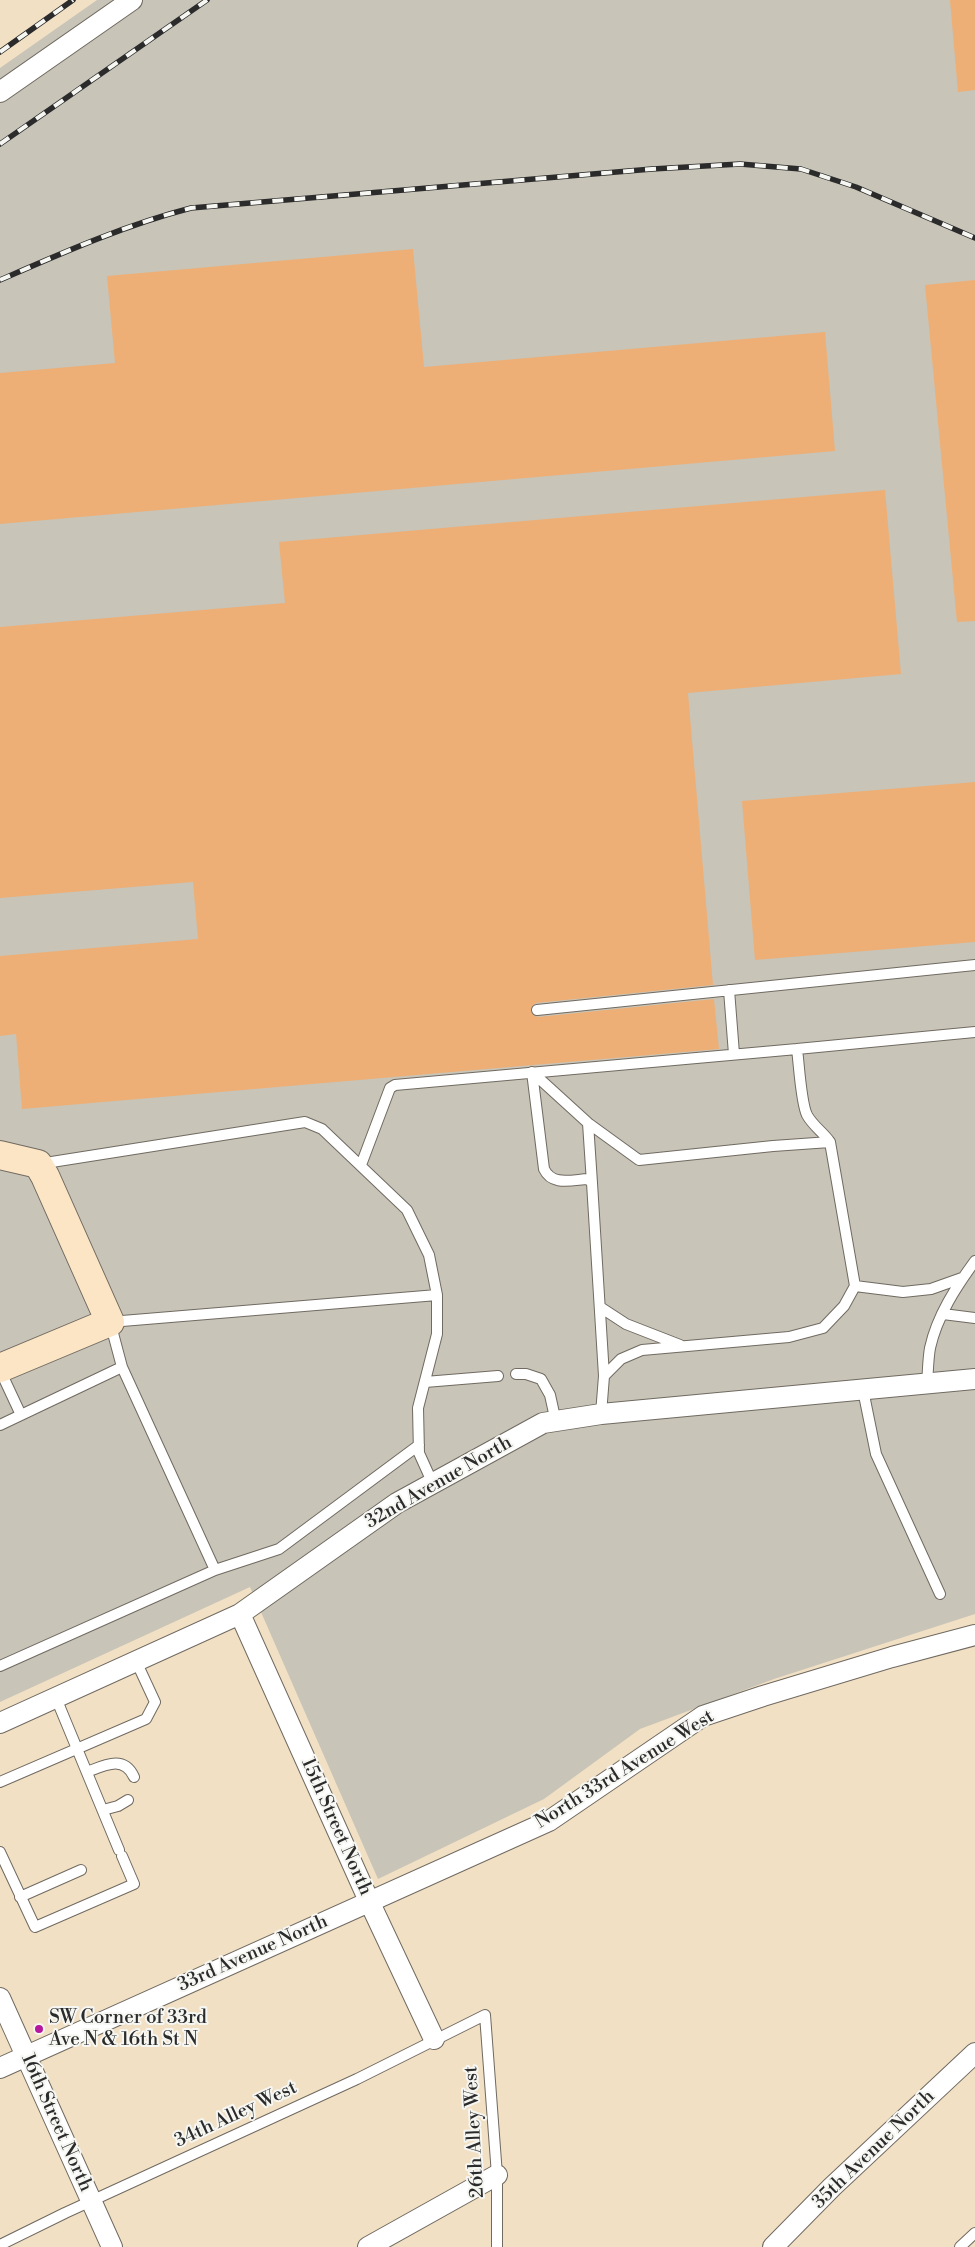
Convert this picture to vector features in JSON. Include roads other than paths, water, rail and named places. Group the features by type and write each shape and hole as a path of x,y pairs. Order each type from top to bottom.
{"street":[{"path":"0,92 132,0"},
{"path":"0,1155 38,1164 53,1192 110,1322 0,1369"},
{"name":"32nd Avenue North","path":"0,1723 240,1614 397,1504 543,1423 601,1414 975,1378"},
{"name":"15th Street North","path":"240,1614 369,1901 434,2039"},
{"name":"North 33rd Avenue West","path":"369,1901 549,1820 703,1716 874,1662 975,1636"},
{"name":"33rd Avenue North","path":"0,2068 369,1901"},
{"name":"16th Street North","path":"0,1998 90,2202 112,2247"},
{"name":"35th Avenue North","path":"773,2247 832,2187 975,2053"},
{"path":"368,2247 497,2175"}],"lane":[{"path":"537,1010 975,964"},
{"path":"729,990 734,1054"},
{"path":"361,1165 392,1086 975,1032"},
{"path":"604,1376 621,1359 642,1350 789,1337 824,1328 844,1306 855,1286 830,1142 806,1114 797,1049"},
{"path":"532,1072 588,1123 640,1160 830,1142"},
{"path":"532,1072 544,1169 548,1177 554,1180 588,1179 592,1183"},
{"path":"38,1164 305,1122 322,1129 407,1210 429,1256 437,1295 436,1334 418,1408 420,1453 433,1484"},
{"path":"588,1123 604,1376 601,1414"},
{"path":"927,1384 930,1348 943,1314 952,1292 975,1261"},
{"path":"855,1286 903,1292 931,1289 962,1278"},
{"path":"215,1570 122,1367 110,1322 437,1295"},
{"path":"600,1307 626,1324 684,1347"},
{"path":"943,1314 975,1318"},
{"path":"0,1425 122,1367"},
{"path":"0,1369 21,1415"},
{"path":"516,1374 526,1374 540,1379 550,1395 556,1422"},
{"path":"425,1382 498,1376"},
{"path":"863,1390 876,1454 940,1594"},
{"path":"0,1666 215,1570 279,1549 419,1444"},
{"path":"0,1782 146,1719 155,1702 136,1662"},
{"path":"0,1852 35,1928 134,1884 56,1698"},
{"path":"87,1772 106,1764 120,1763 130,1769 134,1777"},
{"path":"103,1810 118,1806 128,1800"},
{"path":"20,1897 81,1870"},
{"name":"34th Alley West","path":"0,2245 357,2079 485,2015"},
{"name":"26th Alley West","path":"485,2015 497,2175 496,2247"},
{"path":"960,2247 975,2233"}],"railway":[{"path":"0,52 73,0"},
{"path":"0,144 207,0"},
{"path":"0,280 118,231 191,208 652,169 740,164 801,169 856,187 975,238"}],"place":[{"name":"SW Corner of 33rd Ave N & 16th St N","path":"39,2029"}]}
